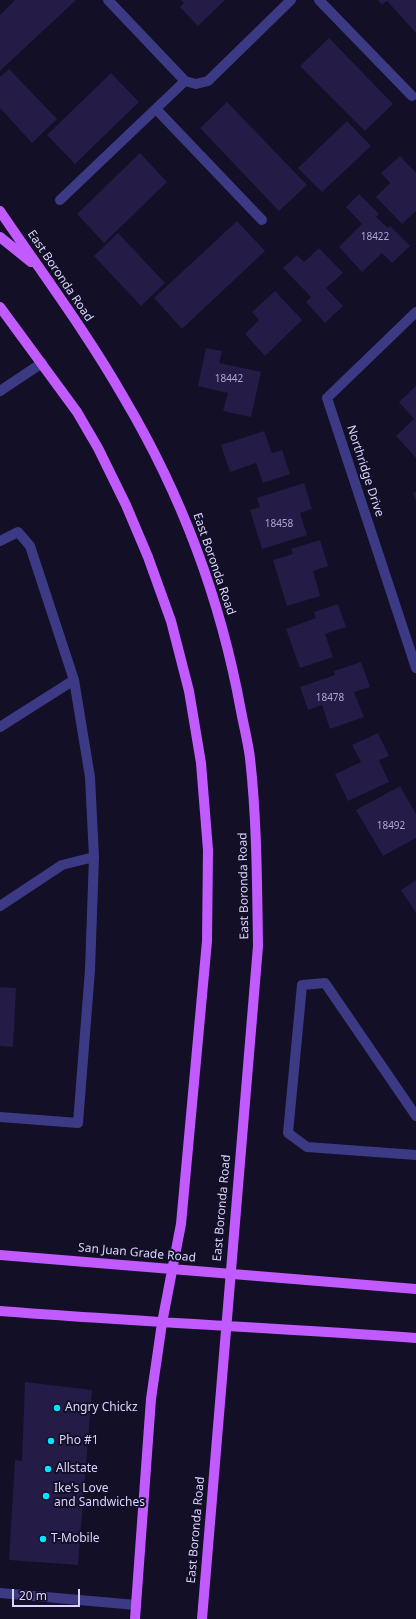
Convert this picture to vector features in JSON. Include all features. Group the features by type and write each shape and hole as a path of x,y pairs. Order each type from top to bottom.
{"main road":[{"name":"East Boronda Road","path":"0,211 124,397 154,452 182,510 222,626 236,685 250,756 255,814 258,946 202,1619"},
{"path":"0,237 40,269"},
{"path":"0,306 77,412 98,448 148,557 170,621 189,691 201,763 208,850 208,925 181,1224 162,1323 151,1399 135,1619"},
{"name":"San Juan Grade Road","path":"0,1255 416,1289"},
{"path":"0,1311 162,1323 226,1325 416,1338"}],"street":[{"path":"108,0 185,81 196,84 208,81 292,0"},
{"path":"319,0 412,96"},
{"path":"60,200 185,81"},
{"path":"156,109 262,220"},
{"name":"Northridge Drive","path":"416,312 328,398 416,668"},
{"path":"0,392 42,364"},
{"path":"0,541 18,532 30,546 74,680 90,777 94,857 90,970 78,1123 0,1117"},
{"path":"0,727 74,680"},
{"path":"0,906 62,865 94,857"},
{"path":"416,1116 325,983 302,985 288,1133 307,1147 416,1155"},
{"path":"0,1593 136,1605"}],"building":[{"path":"15,0 76,0 0,71 0,15"},
{"path":"181,0 225,0 198,26 180,7 184,3"},
{"path":"378,0 416,0 416,33 387,1 382,5"},
{"path":"329,38 393,104 365,131 300,66"},
{"path":"9,69 57,119 32,143 0,108 0,77"},
{"path":"111,73 139,102 75,164 47,135"},
{"path":"227,102 307,185 279,211 200,128"},
{"path":"347,121 371,146 322,192 298,168"},
{"path":"140,153 167,182 104,243 77,214"},
{"path":"400,156 416,173 416,211 402,224 376,197 390,183 381,173"},
{"path":"359,194 379,214 376,217 388,228 390,226 410,246 392,263 382,253 362,272 339,247 362,224 346,207"},
{"path":"237,221 265,251 182,329 154,298"},
{"path":"118,233 165,283 141,306 94,256"},
{"path":"319,248 343,273 326,288 343,306 325,323 306,302 311,297 283,268 297,255 304,262"},
{"path":"275,291 302,320 265,356 245,334 259,320 252,312"},
{"path":"206,348 222,351 219,363 261,372 251,417 223,411 228,393 198,386"},
{"path":"416,386 416,458 396,436 414,419 399,402"},
{"path":"264,431 272,453 282,450 290,474 263,483 256,463 230,472 221,445"},
{"path":"304,483 312,509 300,513 307,535 262,549 250,510 260,507 257,498"},
{"path":"416,492 416,501 413,493"},
{"path":"320,540 328,566 313,571 320,596 287,606 273,560 293,554 291,549"},
{"path":"338,604 346,627 325,634 333,657 300,668 286,629 316,618 314,612"},
{"path":"361,662 370,687 354,692 364,717 330,729 322,705 308,710 300,687 335,675 334,671"},
{"path":"378,733 389,756 379,760 389,782 348,801 335,774 361,762 352,745"},
{"path":"400,786 416,814 416,838 383,856 356,810"},
{"path":"416,880 416,913 401,890"},
{"path":"0,987 16,988 13,1047 0,1046"},
{"path":"25,1382 92,1390 78,1565 9,1560 15,1460 22,1461"}],"place":[{"name":"Angry Chickz","path":"57,1408"},
{"name":"Pho #1","path":"51,1441"},
{"name":"Allstate","path":"48,1469"},
{"name":"Ike's Love and Sandwiches","path":"46,1496"},
{"name":"T-Mobile","path":"43,1539"}]}
